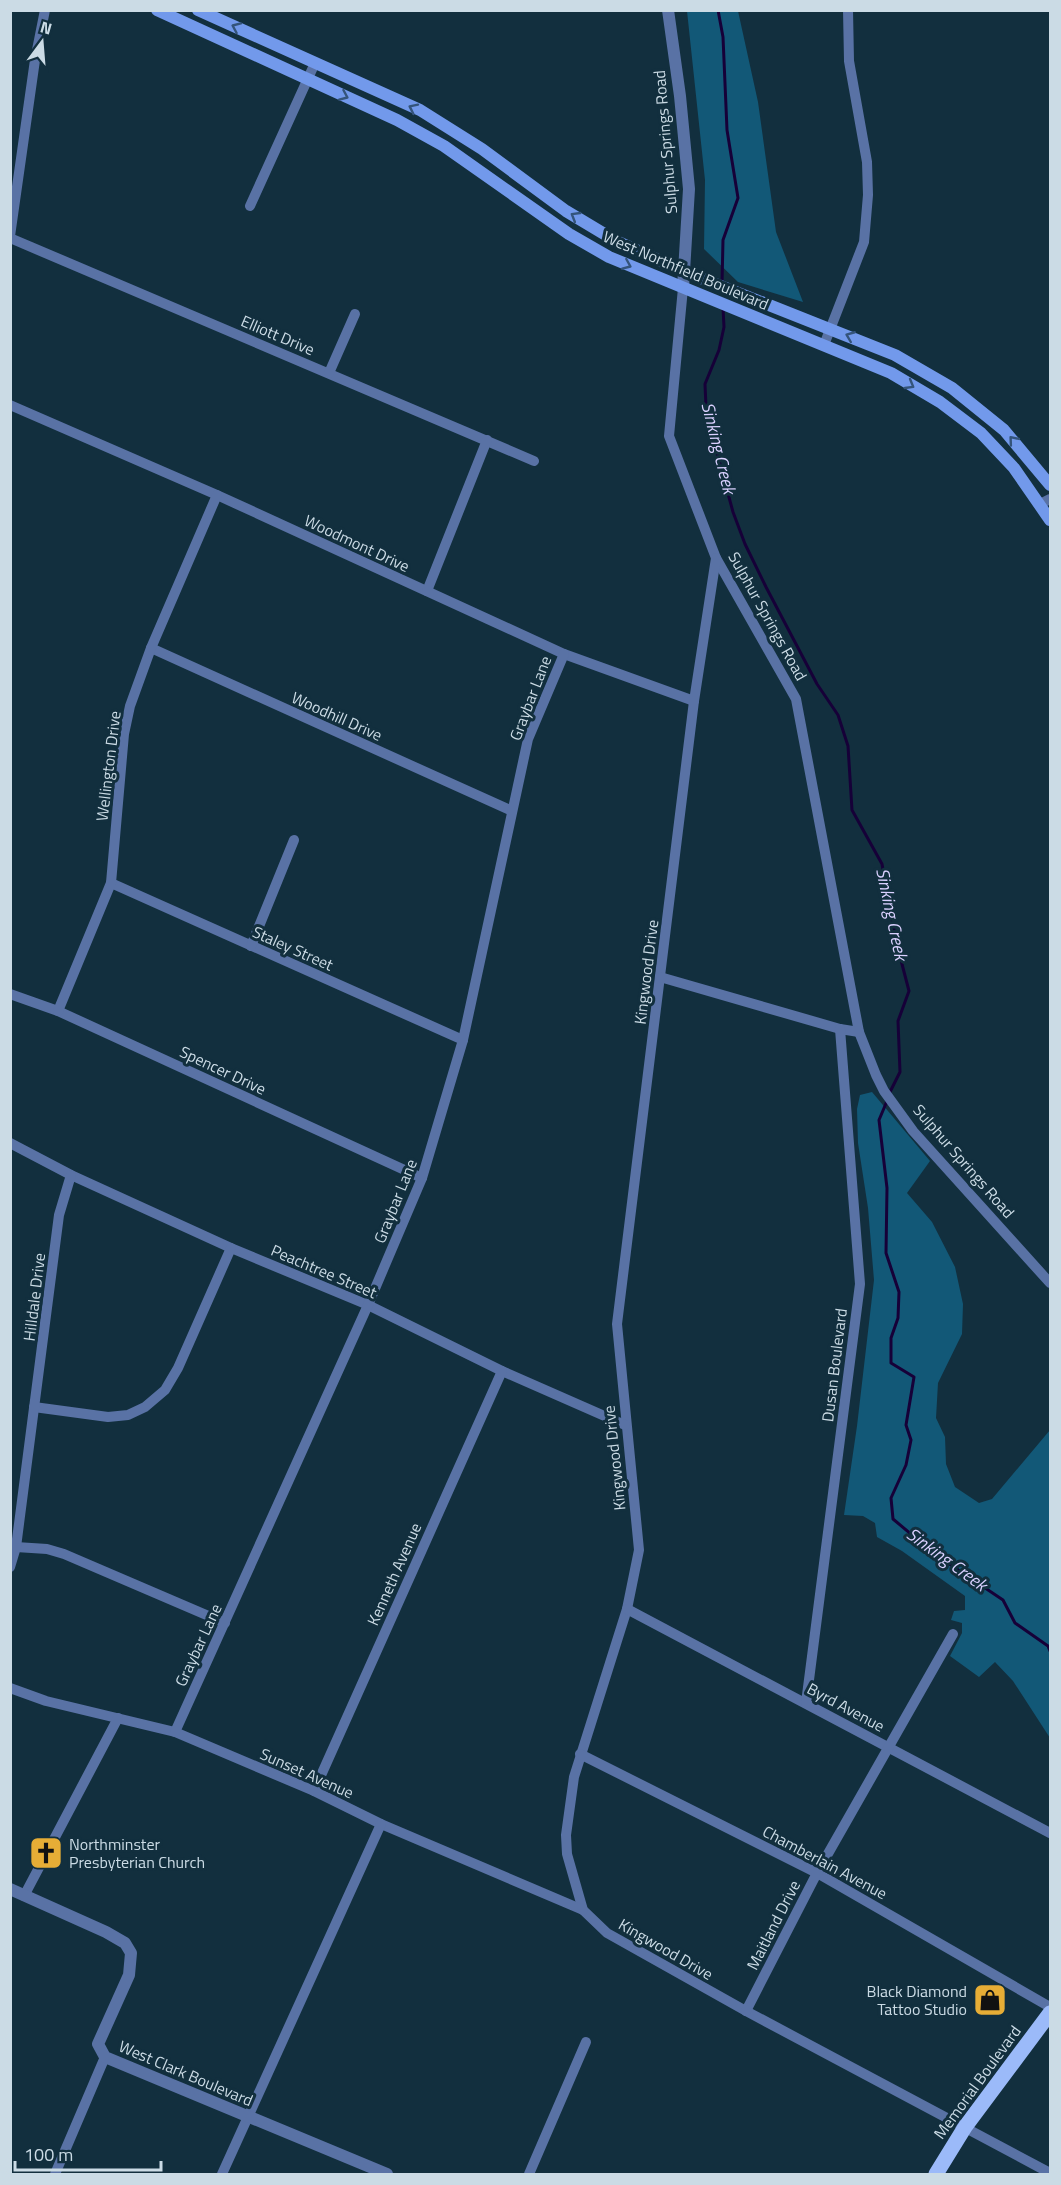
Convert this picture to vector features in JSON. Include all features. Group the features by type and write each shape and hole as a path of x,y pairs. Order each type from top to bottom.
{"main road":[{"name":"West Northfield Boulevard","path":"157,10 398,120 444,146 569,234 609,257 891,374 940,402 981,433 1046,501 1050,520"},
{"name":"West Northfield Boulevard","path":"198,10 420,110 482,148 566,211 616,241 683,271 895,355 951,388 1004,430 1050,485"},
{"name":"Memorial Boulevard","path":"936,2175 965,2127 1050,2013"}],"street":[{"path":"10,237 35,60 45,10"},
{"name":"Sulphur Springs Road","path":"668,10 680,96 688,189 683,288 669,436 716,558 796,699 859,1032 876,1075 913,1131 1050,1283"},
{"path":"824,345 864,242 868,195 867,162 849,61 848,10"},
{"path":"250,206 315,63"},
{"name":"Elliott Drive","path":"10,237 534,461"},
{"path":"329,373 355,314"},
{"name":"Woodmont Drive","path":"10,405 217,495 564,654 694,701"},
{"path":"427,591 487,440"},
{"name":"Wellington Drive","path":"58,1011 111,883 123,734 130,706 150,648 217,495"},
{"name":"Kingwood Drive","path":"716,558 694,701 617,1324 639,1550 627,1609 580,1754 570,1798 566,1835 567,1854 584,1910 608,1933 746,2011 1050,2173"},
{"name":"Woodhill Drive","path":"150,648 512,811"},
{"name":"Graybar Lane","path":"175,1732 368,1305 422,1178 463,1040 528,740 564,654"},
{"path":"251,946 294,840"},
{"name":"Staley Street","path":"111,883 463,1040"},
{"path":"660,977 840,1029 859,1032"},
{"name":"Spencer Drive","path":"10,993 58,1011 422,1178"},
{"name":"Dusan Boulevard","path":"806,1703 860,1284 840,1029"},
{"name":"Peachtree Street","path":"10,1143 71,1175 231,1248 368,1305 502,1371 626,1425"},
{"name":"Hilldale Drive","path":"10,1566 16,1547 59,1215 71,1175"},
{"path":"34,1407 108,1417 129,1415 145,1407 165,1390 178,1368 231,1248"},
{"name":"Kenneth Avenue","path":"314,1791 502,1371"},
{"path":"16,1547 47,1549 64,1554 225,1623"},
{"name":"Byrd Avenue","path":"627,1609 1050,1833"},
{"name":"Maitland Drive","path":"746,2011 817,1873 890,1748 952,1634"},
{"name":"Sunset Avenue","path":"10,1688 46,1701 175,1732 314,1791 381,1824 584,1910"},
{"path":"24,1896 118,1718"},
{"name":"Chamberlain Avenue","path":"580,1754 817,1873 1050,2007"},
{"path":"222,2175 381,1824"},
{"name":"West Clark Boulevard","path":"10,1889 125,1942 131,1953 129,1975 98,2044 105,2057 387,2175"},
{"path":"529,2175 586,2042"},
{"path":"55,2175 105,2057"}],"shaded area":[{"path":"687,11 738,11 758,102 776,232 803,302 738,282 704,249 705,180"},
{"path":"872,1092 930,1161 907,1193 932,1222 955,1267 963,1304 962,1334 938,1383 936,1418 945,1437 946,1464 955,1487 979,1503 992,1499 1050,1430 1050,1738 1013,1681 995,1662 979,1677 950,1656 962,1633 962,1623 951,1620 954,1611 965,1610 965,1596 902,1551 877,1537 875,1523 863,1516 844,1515 874,1280 868,1208 858,1143 857,1109 860,1095"}],"waterway":[{"name":"Sinking Creek","path":"718,10 723,37 727,130 738,198 723,240 722,284"},
{"name":"Sinking Creek","path":"723,308 724,327 719,350 705,384 706,407 733,512 745,544 766,587 817,684 838,715 848,746 852,810 882,864 896,941 909,991 898,1021 900,1072 889,1094"},
{"name":"Sinking Creek","path":"887,1101 879,1120 887,1188 886,1253 899,1292 898,1318 891,1338 891,1363 914,1377 906,1425 911,1440 906,1465 891,1498 893,1519 936,1555 1003,1600 1015,1623 1048,1646 1050,1651"}],"place":[{"name":"Northminster Presbyterian Church","path":"46,1853"},
{"name":"Black Diamond Tattoo Studio","path":"990,2000"}]}
